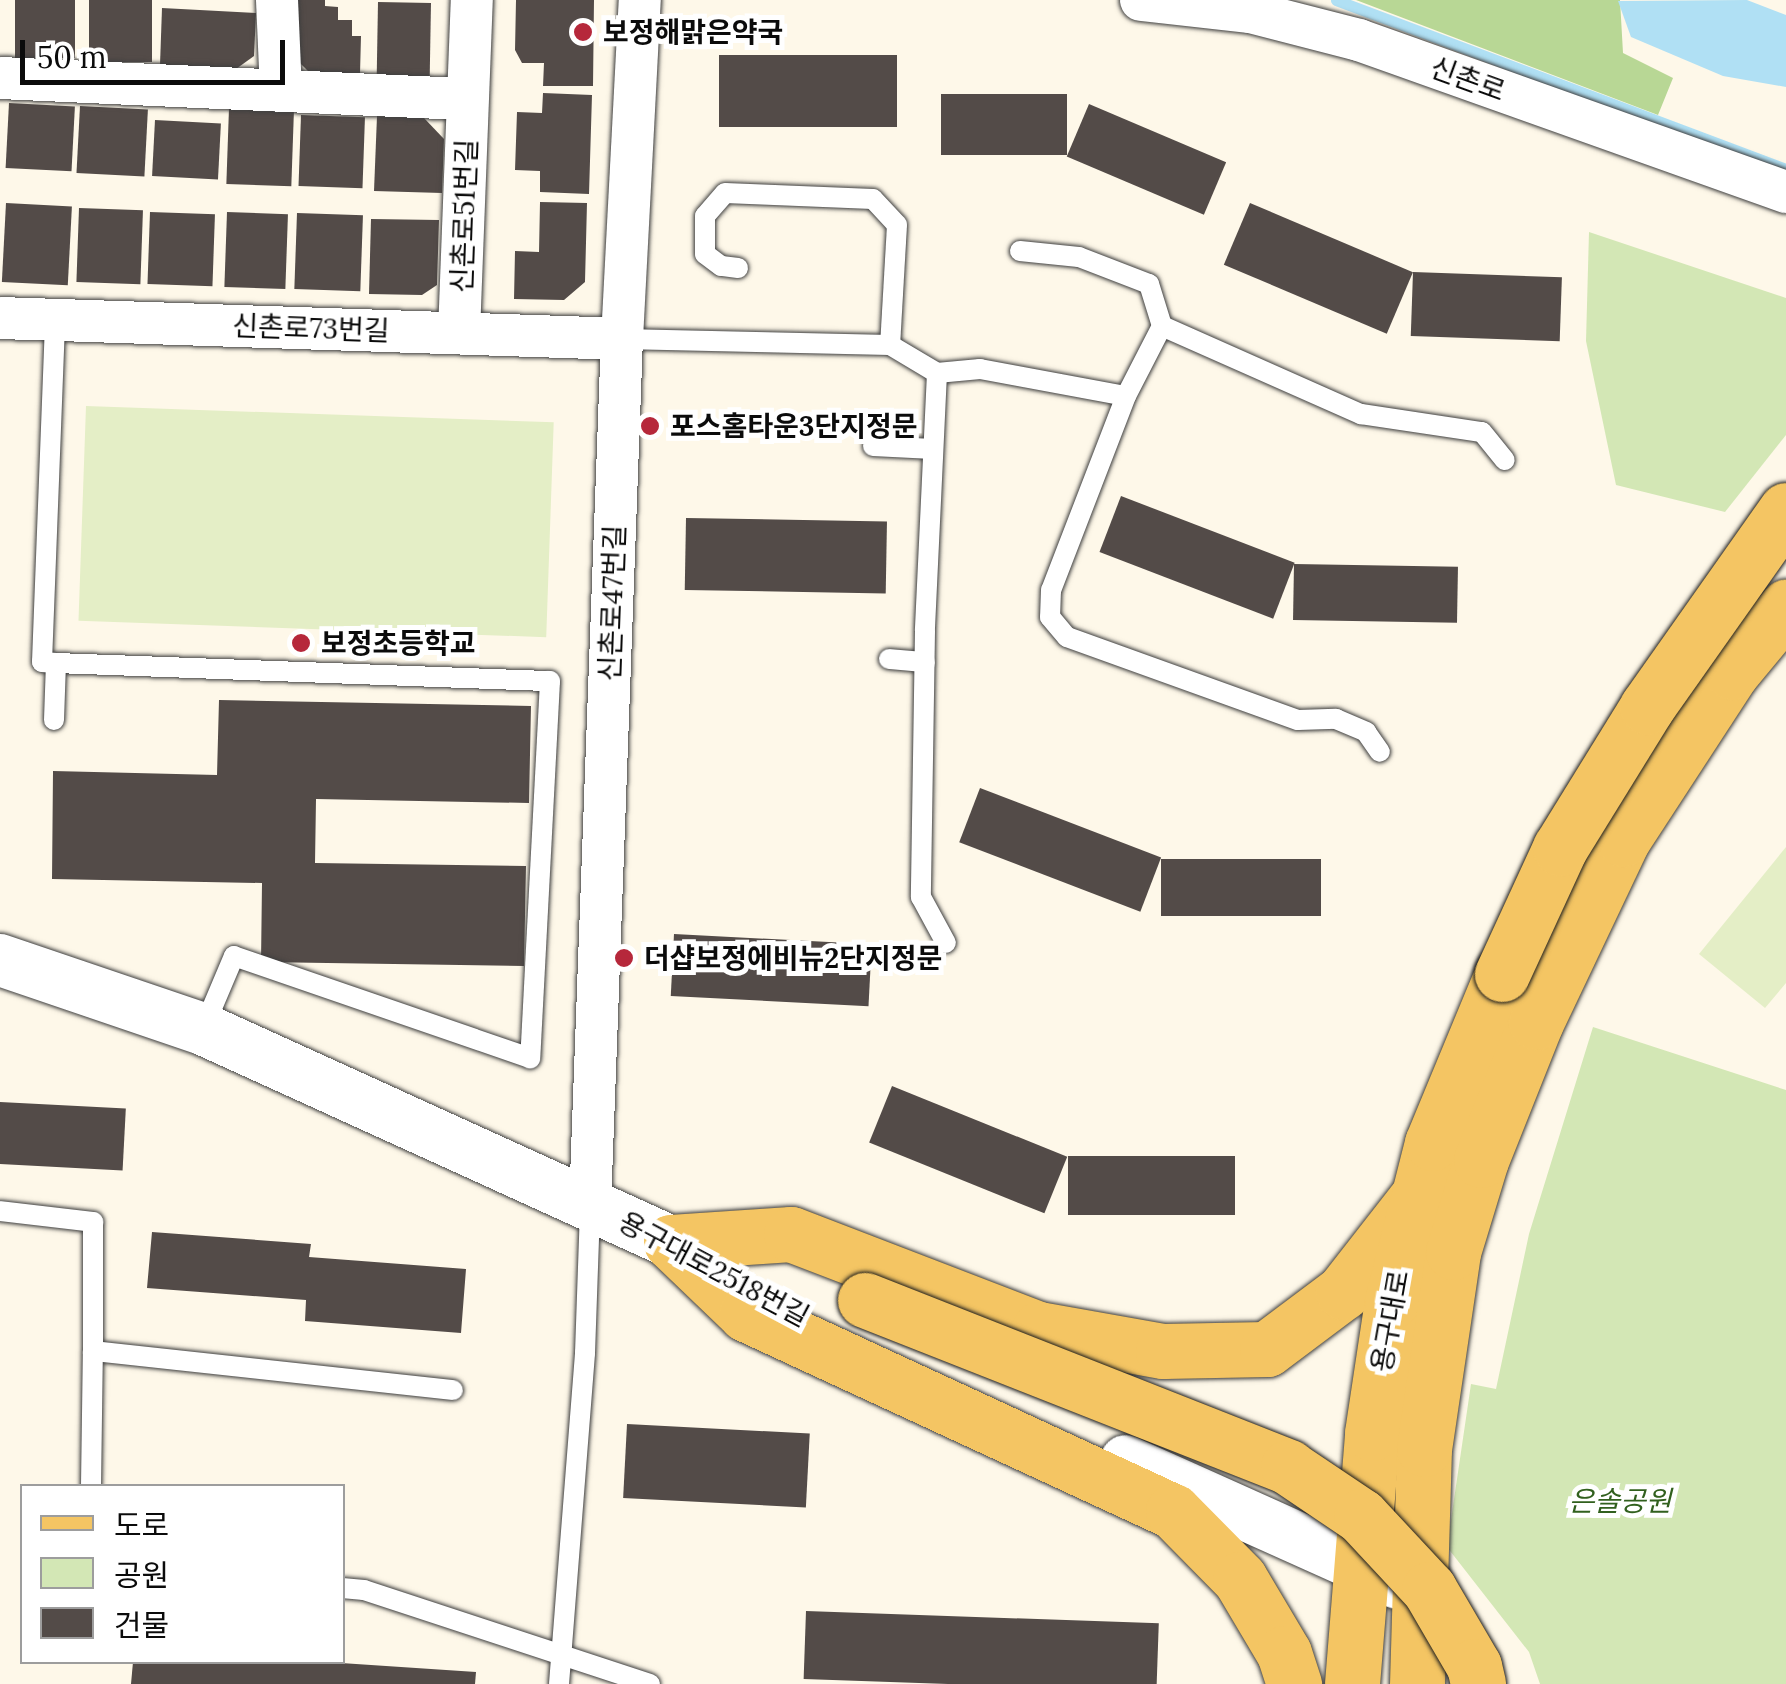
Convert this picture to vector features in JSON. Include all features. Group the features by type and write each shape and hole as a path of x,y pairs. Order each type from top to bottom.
{"main road":[{"name":"용구대로","path":"1352,1684 1380,1376 1415,1200 1432,1142 1502,974 1570,832 1648,707 1786,510"},
{"name":"용구대로","path":"1417,1684 1424,1449 1459,1234 1481,1160 1536,1022 1622,838 1732,672 1786,607"},
{"path":"1432,1142 1435,1187 1397,1368 1408,1387 1420,1385 1434,1369"},
{"path":"671,1242 792,1234 1040,1329 1163,1351 1267,1349 1342,1292 1415,1200"},
{"path":"671,1242 766,1258 1288,1467 1361,1516 1430,1590 1474,1666 1478,1684"},
{"path":"671,1242 746,1314 1173,1511 1240,1579 1284,1654 1294,1684"}],"street":[{"path":"277,0 281,91"},
{"name":"신촌로51번길","path":"459,333 472,0"},
{"name":"신촌로47번길","path":"590,1206 622,339 640,0"},
{"name":"신촌로","path":"1141,0 1250,12 1359,40 1786,192"},
{"name":"신촌로51번길","path":"0,78 468,99"},
{"name":"신촌로73번길","path":"0,318 622,339"},
{"name":"용구대로2518번길","path":"0,960 204,1029 671,1242 776,1305 1421,1594"}],"lane":[{"path":"738,268 721,266 706,254 705,216 725,193 873,199 898,225 890,346"},
{"path":"1020,251 1079,257 1149,284 1162,326 1126,396 1051,590 1050,617 1068,637 1298,720 1336,719 1366,732 1380,752"},
{"path":"54,320 42,662 550,681 530,1058 234,956 204,1029"},
{"path":"1162,326 1361,414 1482,432 1505,460"},
{"path":"622,339 890,346 937,373 980,369 1126,396"},
{"path":"937,373 925,662 921,897 946,942"},
{"path":"873,446 934,449"},
{"path":"889,660 925,662"},
{"path":"54,720 56,663"},
{"path":"559,1684 585,1353 590,1206"},
{"path":"0,1211 93,1222 91,1484"},
{"path":"93,1352 453,1390"},
{"path":"345,1588 364,1590 650,1684"}],"green space":[{"path":"1356,0 1620,0 1623,53 1673,78 1658,115"},
{"path":"1589,232 1786,298 1786,435 1725,512 1616,485 1586,341"},
{"path":"86,406 554,422 546,637 78,621"},
{"path":"1786,847 1786,983 1765,1008 1699,954"},
{"name":"은솔공원","path":"1593,1027 1786,1090 1786,1684 1540,1684 1529,1652 1447,1547 1471,1384 1496,1389 1529,1234"}],"water":[{"path":"1747,0 1786,15 1786,87 1723,76 1631,37 1618,1"}],"building":[{"path":"15,0 75,0 75,58 15,58"},
{"path":"89,0 152,0 152,62 89,62"},
{"path":"297,0 325,0 325,6 338,7 338,20 352,20 352,36 361,36 360,74 309,72 295,58"},
{"path":"516,0 594,0 593,86 543,86 544,63 522,63 515,50"},
{"path":"378,2 431,3 430,78 377,77"},
{"path":"162,8 256,13 254,56 236,69 160,65"},
{"path":"719,55 897,55 897,127 719,127"},
{"path":"543,93 592,95 589,194 540,192 540,171 515,170 517,112 542,113"},
{"path":"941,94 1067,94 1067,155 941,155"},
{"path":"9,103 75,106 72,171 6,168"},
{"path":"1089,104 1226,162 1204,215 1067,156"},
{"path":"80,106 148,110 144,176 76,173"},
{"path":"229,108 294,110 291,186 226,184"},
{"path":"301,115 365,117 362,188 299,186"},
{"path":"377,116 424,118 444,139 442,193 374,191"},
{"path":"155,120 221,123 218,179 152,176"},
{"path":"540,202 587,203 585,282 564,300 514,299 515,251 539,252"},
{"path":"6,203 72,206 68,285 2,282"},
{"path":"1250,203 1413,272 1387,334 1224,265"},
{"path":"79,208 143,210 140,284 76,282"},
{"path":"150,212 215,214 212,286 147,284"},
{"path":"227,212 288,214 285,289 224,287"},
{"path":"297,213 363,215 360,291 294,289"},
{"path":"371,219 439,220 437,285 422,295 369,294"},
{"path":"1413,272 1562,277 1560,341 1411,336"},
{"path":"1121,496 1295,563 1273,619 1099,552"},
{"path":"686,518 887,522 886,593 685,590"},
{"path":"1294,564 1458,567 1457,623 1293,620"},
{"path":"219,700 531,706 529,803 316,799 315,863 526,866 524,966 261,962 262,883 52,879 53,771 217,775"},
{"path":"980,788 1161,858 1140,912 959,842"},
{"path":"1161,859 1321,859 1321,916 1161,916"},
{"path":"674,934 872,944 868,1006 671,996"},
{"path":"892,1086 1067,1157 1044,1213 869,1143"},
{"path":"0,1102 126,1109 123,1171 0,1164"},
{"path":"1068,1156 1235,1156 1235,1215 1068,1215"},
{"path":"152,1232 311,1244 309,1257 466,1269 461,1333 305,1321 306,1300 147,1288"},
{"path":"627,1424 810,1434 806,1507 623,1498"},
{"path":"806,1611 1159,1623 1157,1684 804,1679"},
{"path":"345,1663 476,1672 475,1684 131,1684 133,1664"}],"waterway":[{"path":"1336,0 1786,169"}],"place":[{"name":"보정해맑은약국","path":"583,32"},
{"name":"포스홈타운3단지정문","path":"650,426"},
{"name":"보정초등학교","path":"301,643"},
{"name":"더샵보정에비뉴2단지정문","path":"624,958"}]}
